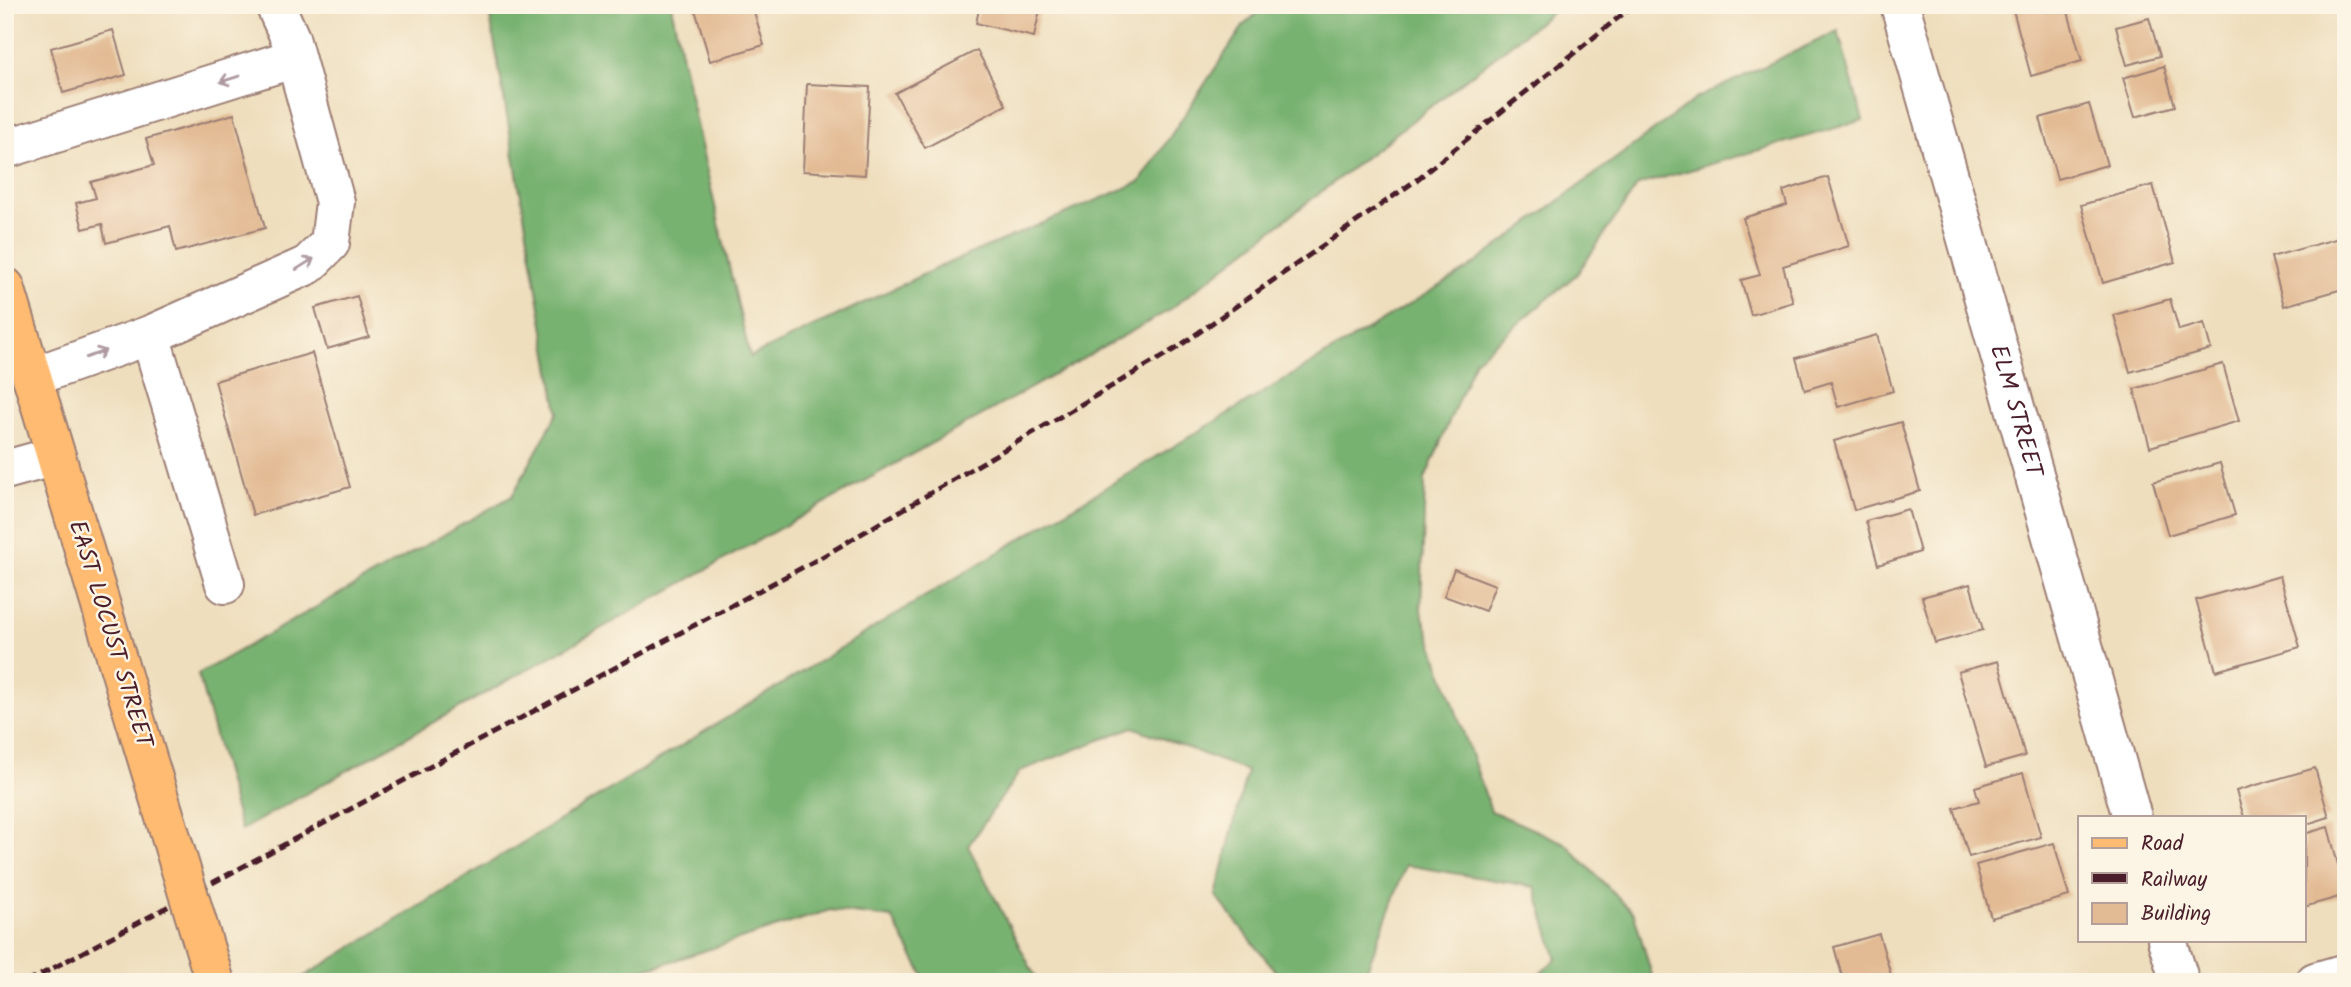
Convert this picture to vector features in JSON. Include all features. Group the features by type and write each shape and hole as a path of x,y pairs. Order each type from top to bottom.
{"main road":[{"name":"EAST LOCUST STREET","path":"5,287 215,982"}],"street":[{"path":"32,377 150,335 308,265 330,243 335,202 290,38 275,5"},
{"name":"ELM STREET","path":"1899,5 2132,816"},
{"path":"5,149 295,58"},
{"path":"150,335 225,584"},
{"path":"5,470 56,456"},
{"path":"2169,942 2180,982"},
{"path":"2315,982 2346,973"}],"green space":[{"path":"488,5 671,5 750,357 939,267 1140,182 1244,25 1266,5 1561,5 1168,311 241,830 198,674 512,496 558,412"},
{"path":"1838,31 1863,120 1638,185 1577,274 1475,360 1425,479 1421,611 1491,811 1565,843 1634,914 1654,982 1530,982 1557,959 1535,887 1406,865 1366,972 1281,978 1216,896 1247,771 1133,727 1020,771 968,846 1038,982 927,982 892,918 830,910 660,965 595,982 300,982 300,979 929,594 1466,270 1697,98"}],"building":[{"path":"752,5 764,45 710,61 694,6"},
{"path":"980,5 1041,5 1034,37 976,23"},
{"path":"2030,5 2066,5 2082,61 2031,76 2013,10"},
{"path":"2149,18 2160,56 2127,65 2116,27"},
{"path":"113,30 126,75 63,93 51,48"},
{"path":"977,50 1006,105 925,148 895,93"},
{"path":"2164,66 2175,106 2135,117 2123,78"},
{"path":"807,84 870,87 865,175 803,171"},
{"path":"2089,104 2107,165 2057,179 2040,118"},
{"path":"234,114 265,228 176,252 170,226 106,243 102,224 83,229 76,203 96,198 91,182 154,165 146,139"},
{"path":"1828,177 1849,246 1783,266 1793,302 1751,315 1741,280 1760,275 1743,218 1787,205 1783,191"},
{"path":"2153,185 2175,262 2103,283 2081,205"},
{"path":"2346,236 2346,288 2284,306 2271,257"},
{"path":"357,296 369,337 327,349 315,308"},
{"path":"2170,299 2179,330 2204,323 2211,349 2130,372 2114,315"},
{"path":"1877,335 1893,391 1838,407 1831,382 1805,390 1796,358"},
{"path":"312,353 350,487 253,515 215,381"},
{"path":"2223,364 2239,421 2150,447 2134,389"},
{"path":"1901,422 1920,491 1854,510 1834,441"},
{"path":"2220,463 2235,515 2168,535 2153,482"},
{"path":"1908,509 1920,552 1878,565 1866,521"},
{"path":"1454,569 1495,585 1485,611 1444,596"},
{"path":"2280,576 2300,647 2216,671 2196,600"},
{"path":"1970,584 1983,630 1935,643 1922,597"},
{"path":"1998,661 2025,756 1986,767 1958,672"},
{"path":"2315,768 2329,817 2306,824 2306,816 2244,816 2236,791"},
{"path":"2023,773 2041,837 1969,857 1954,808 1979,801 1975,787"},
{"path":"2328,827 2346,895 2306,906 2306,833"},
{"path":"2054,843 2069,896 1991,918 1976,865"},
{"path":"1879,934 1893,982 1844,982 1834,947"}],"railway":[{"path":"27,982 822,557 1175,349 1415,181 1634,5"}]}
